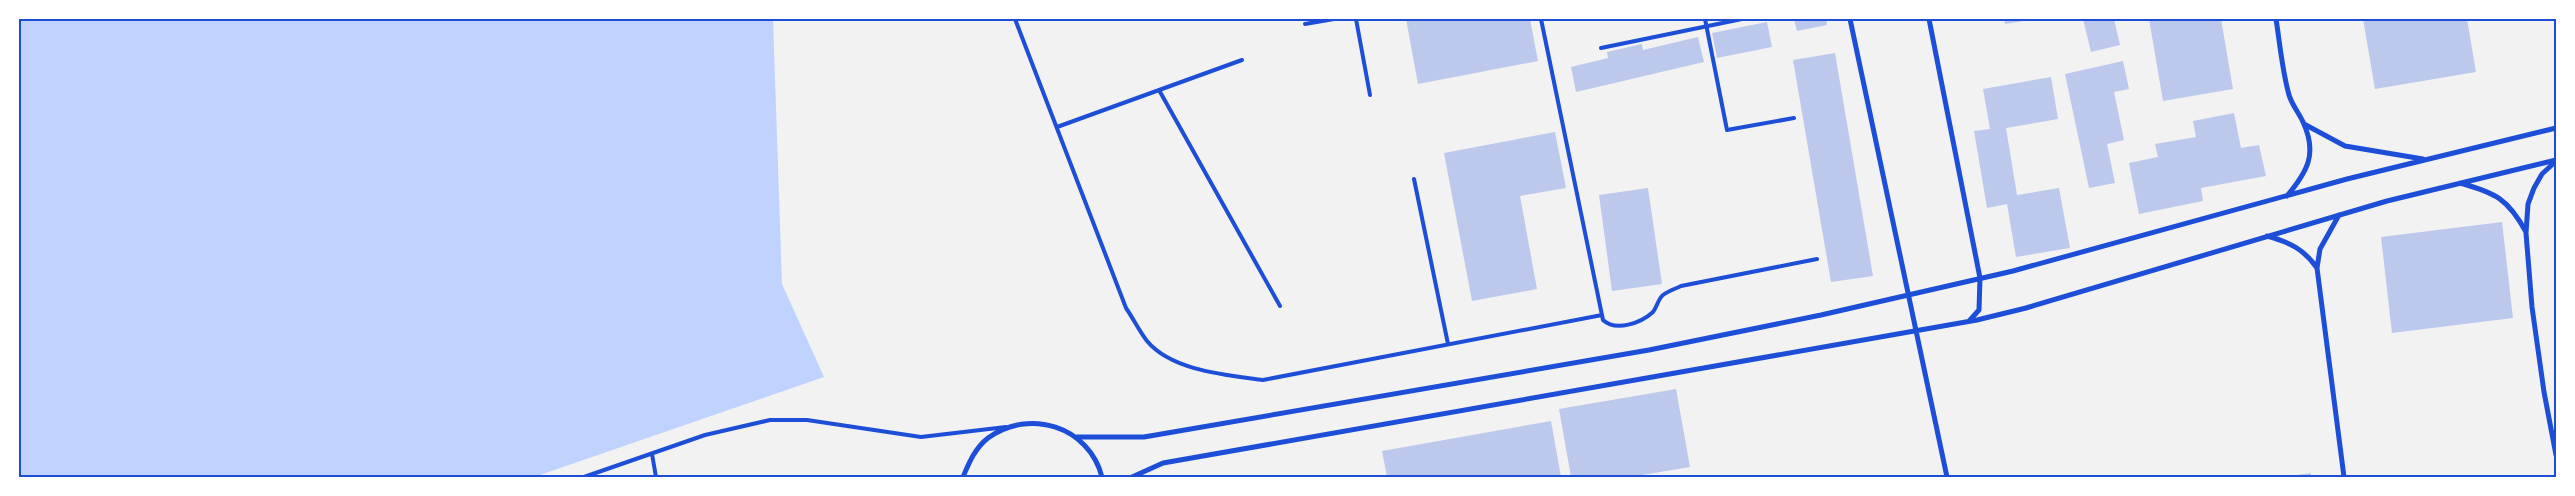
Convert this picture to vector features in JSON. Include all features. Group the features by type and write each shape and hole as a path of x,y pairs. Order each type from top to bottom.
{"street":[{"path":"1850,19 1910,294 1947,477"},
{"path":"1929,19 1980,278 1978,310 1970,321"},
{"path":"2276,19 2290,97 2304,123 2310,156 2307,171 2286,196"},
{"path":"2304,123 2345,146 2427,160"},
{"path":"1076,437 1120,439 1153,436 1649,350 1746,331 1980,278 2122,242 2286,196 2556,128"},
{"path":"1132,477 1163,463 1970,321 2026,308 2340,215 2458,183 2556,161"},
{"path":"2556,161 2542,174 2534,188 2528,204 2526,233 2532,307 2544,392 2556,455"},
{"path":"2458,183 2486,190 2500,198 2514,210 2526,233"},
{"path":"2340,215 2320,248 2317,268 2344,477"},
{"path":"2267,236 2286,241 2303,252 2317,268"},
{"path":"963,477 971,457 986,439 1006,427 1027,422 1050,424 1076,437 1087,447 1099,465 1102,477"}],"lane":[{"path":"1015,19 1126,308 1148,342 1180,364 1216,374 1263,380 1602,315"},
{"path":"1305,24 1334,19"},
{"path":"1356,19 1370,94"},
{"path":"1541,19 1602,315 1609,325 1618,326 1644,320 1654,310 1662,296 1681,286 1818,259"},
{"path":"1705,19 1727,130 1794,118"},
{"path":"1601,48 1742,19"},
{"path":"1056,127 1242,60"},
{"path":"1159,90 1280,306"},
{"path":"1414,179 1448,344"},
{"path":"584,477 704,435 770,420 807,420 921,437 1006,427"},
{"path":"652,454 656,477"}],"water":[{"path":"19,19 773,19 782,284 824,377 534,477 19,477"}],"building":[{"path":"1406,19 1530,19 1538,61 1418,84"},
{"path":"1794,19 1826,19 1827,25 1797,31"},
{"path":"2004,19 2029,19 2029,20 2005,24"},
{"path":"2083,19 2114,19 2120,45 2091,52"},
{"path":"2149,19 2221,19 2233,89 2163,101"},
{"path":"2363,19 2467,19 2476,72 2375,89"},
{"path":"1767,22 1772,47 1717,58 1712,33"},
{"path":"1698,37 1704,62 1576,92 1571,67 1608,58 1607,52 1642,44 1643,50"},
{"path":"1835,53 1873,276 1831,282 1793,60"},
{"path":"2123,61 2129,89 2114,92 2124,140 2107,144 2115,183 2089,188 2065,74"},
{"path":"2051,77 2058,119 2006,128 2017,195 2059,188 2070,248 2016,257 2007,204 1987,208 1974,131 1990,129 1983,89"},
{"path":"2234,113 2241,148 2259,145 2266,176 2201,188 2203,201 2139,214 2129,163 2158,157 2155,144 2196,137 2193,121"},
{"path":"1555,132 1566,188 1520,196 1537,289 1472,301 1444,153"},
{"path":"1648,188 1662,284 1612,291 1599,195"},
{"path":"2502,222 2513,318 2392,333 2381,237"},
{"path":"1676,389 1690,467 1630,477 1571,477 1559,409"},
{"path":"1551,421 1561,477 1387,477 1382,451"},
{"path":"2311,473 2311,477 2290,477 2290,476"}]}
